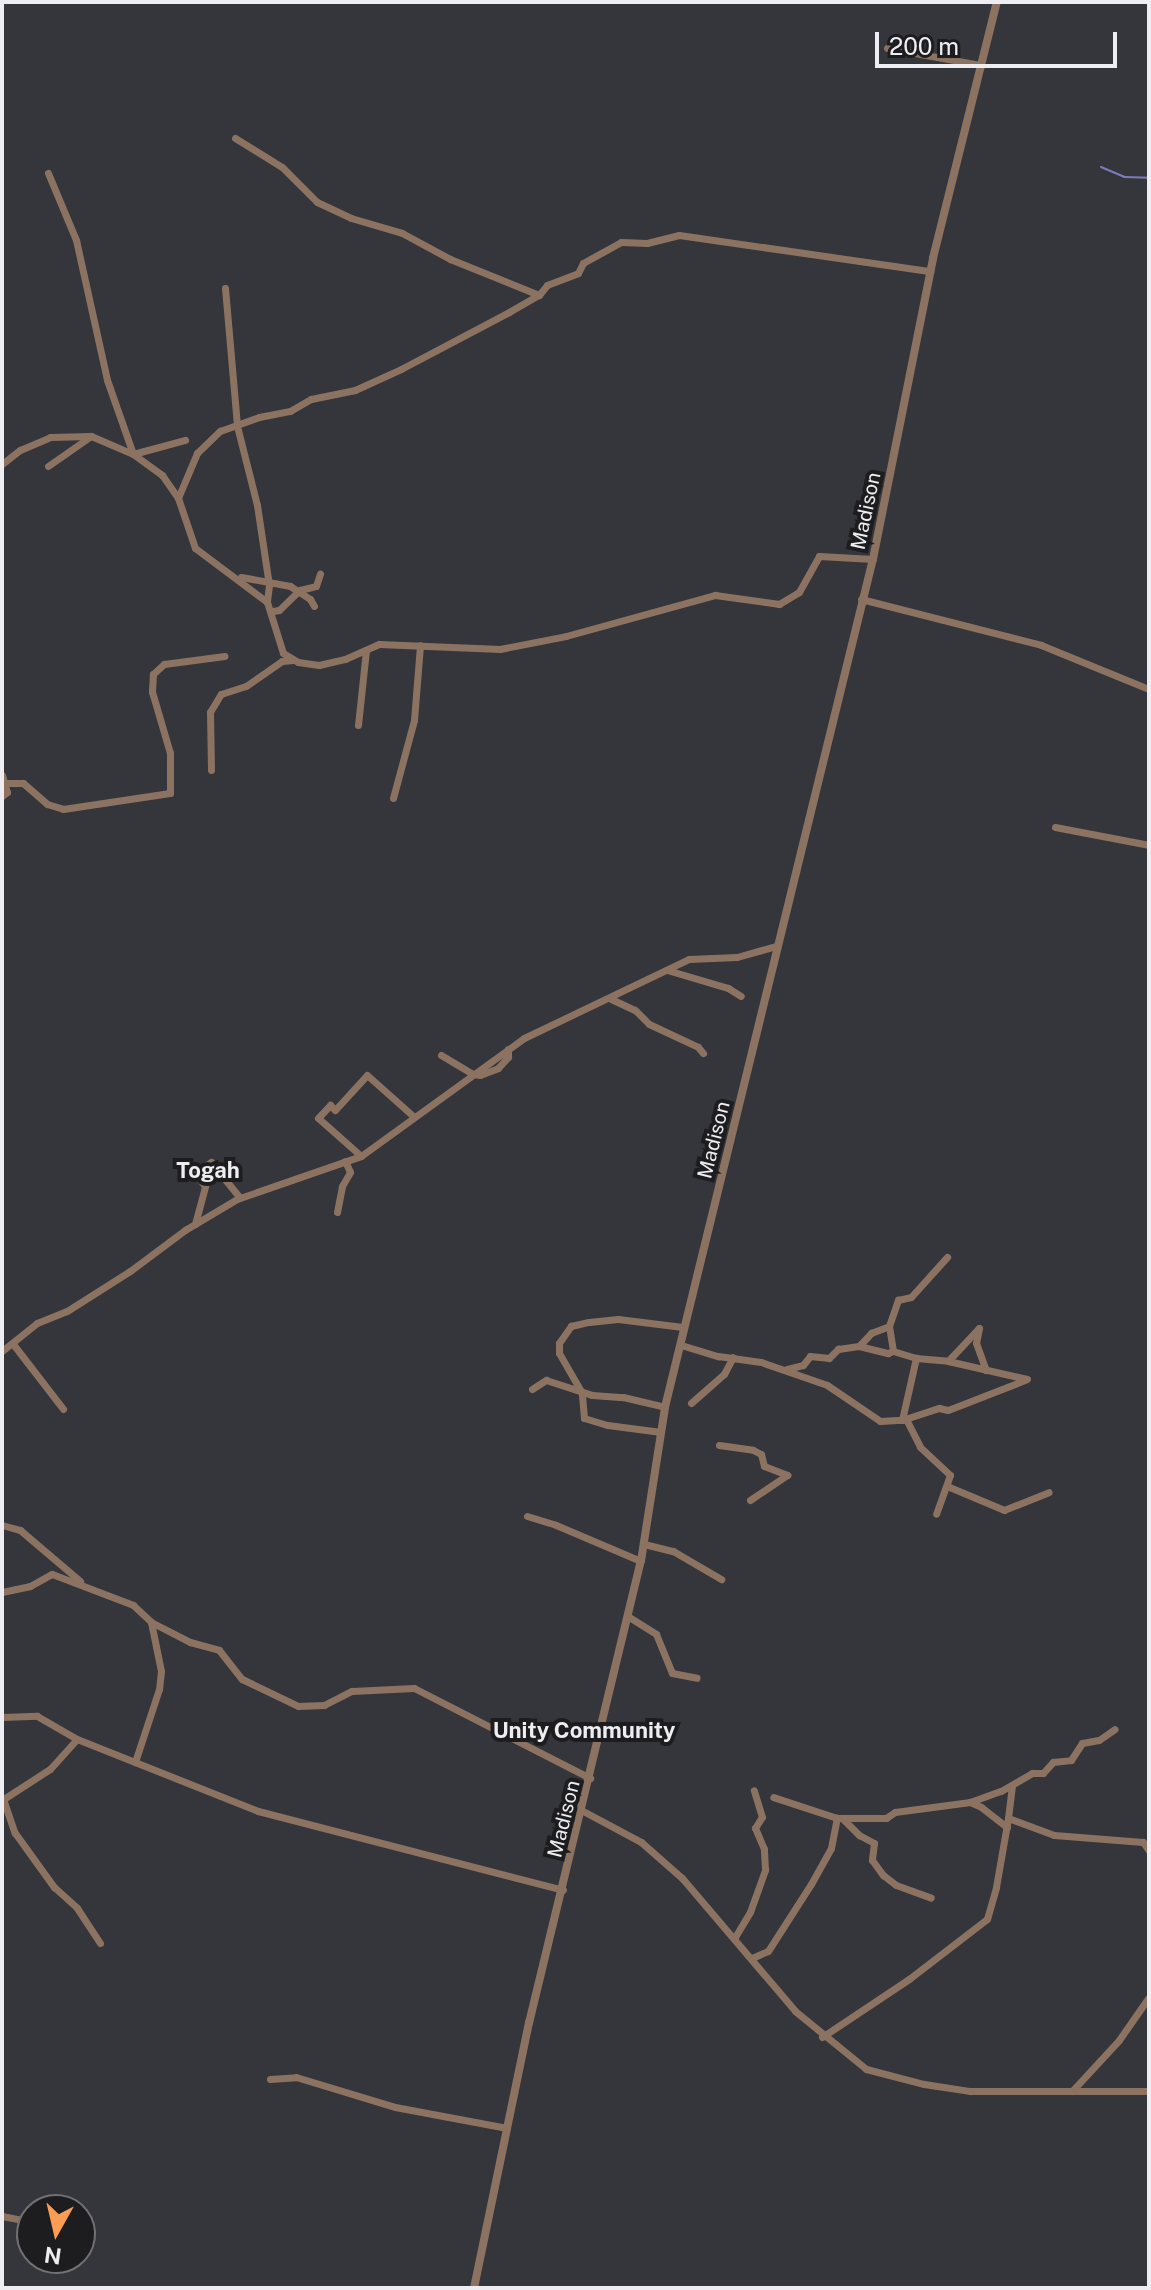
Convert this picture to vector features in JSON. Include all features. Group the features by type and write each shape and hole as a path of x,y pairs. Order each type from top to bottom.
{"street":[{"name":"Madison","path":"474,2288 507,2128 629,1617 644,1544 665,1407 683,1327 873,559 930,271 997,2"},
{"path":"887,48 981,65"},
{"path":"235,138 282,167 317,202 351,218 402,233 450,259 539,295"},
{"path":"48,173 76,240 107,380 133,454"},
{"path":"178,498 197,453 220,431 290,411 311,399 355,390 401,369 539,295 547,285 578,273 583,263 621,242 647,243 679,235 930,271"},
{"path":"225,288 237,426 257,505 269,585 267,602"},
{"path":"48,466 91,436"},
{"path":"2,464 20,450 50,437 91,436 133,454 162,475 178,498 195,548 267,602 273,611 277,639 283,653 295,660"},
{"path":"133,454 185,440"},
{"path":"211,770 210,712 221,694 246,686 282,661 319,665 379,644 500,649 566,636 715,595 779,604 799,592 819,556 873,559"},
{"path":"236,576 300,590 316,586 320,574"},
{"path":"300,590 314,606"},
{"path":"273,611 279,610 300,590"},
{"path":"861,599 1041,645 1149,689"},
{"path":"393,798 414,720 420,645"},
{"path":"358,725 366,650"},
{"path":"2,796 7,792 3,779 23,783 47,804 63,809 170,793 170,753 152,692 153,674 164,664 224,656"},
{"path":"1055,827 1149,845"},
{"path":"2,1351 37,1323 67,1311 195,1224 240,1198 361,1156 524,1038 689,959 737,957 776,946"},
{"path":"667,970 728,988 741,996"},
{"path":"611,999 635,1010 649,1024 698,1047 703,1053"},
{"path":"441,1055 473,1074"},
{"path":"361,1156 318,1118 330,1105 335,1110 367,1075 413,1116"},
{"path":"337,1212 342,1186 350,1172 345,1161"},
{"path":"195,1224 205,1186 194,1172 202,1167 211,1162 240,1198"},
{"path":"893,1351 889,1326 898,1300 911,1297 947,1257"},
{"path":"661,1432 587,1420 582,1413 582,1393 559,1353 563,1334 571,1326 618,1319 683,1327"},
{"path":"859,1346 871,1333 889,1326"},
{"path":"948,1361 979,1328 976,1343 986,1370"},
{"path":"13,1344 63,1409"},
{"path":"681,1345 785,1370 827,1385 880,1421 904,1420 939,1408 948,1410 1027,1379 948,1361 859,1346 838,1349 829,1358 810,1356 803,1365 785,1370"},
{"path":"691,1403 724,1374 733,1357"},
{"path":"916,1358 904,1420 920,1447 950,1475 936,1514"},
{"path":"532,1389 546,1380 582,1393 665,1407"},
{"path":"719,1445 753,1450 761,1454 764,1466 787,1475 750,1500"},
{"path":"947,1486 1004,1510 1049,1492"},
{"path":"527,1516 641,1561"},
{"path":"2,1525 20,1530 88,1588"},
{"path":"644,1544 673,1551 721,1579"},
{"path":"2,1592 30,1586 52,1574 133,1605 151,1622 190,1642 219,1650 242,1679 298,1706 324,1705 352,1691 414,1688 590,1778"},
{"path":"629,1617 656,1634 672,1673 697,1678"},
{"path":"135,1762 159,1689 161,1671 151,1622"},
{"path":"2,1717 37,1716 77,1739 258,1811 563,1890"},
{"path":"773,1797 840,1818 886,1818 895,1812 970,1802 1012,1786 1032,1773 1043,1773 1053,1762 1071,1760 1082,1743 1099,1740 1115,1729"},
{"path":"77,1739 50,1769 3,1800 15,1833 54,1887 77,1908 100,1943"},
{"path":"822,2037 909,1979 987,1919 1007,1827 1012,1786"},
{"path":"735,1937 750,1912 765,1870 764,1849 755,1828 762,1817 761,1808 754,1790"},
{"path":"970,1802 1007,1827"},
{"path":"583,1811 641,1842 682,1878 795,2011 822,2037 866,2069 924,2084 970,2091 1149,2091"},
{"path":"840,1818 859,1835 874,1843 872,1860 883,1875 896,1885 931,1898"},
{"path":"752,1958 768,1951 785,1927 831,1848 840,1818"},
{"path":"1008,1818 1054,1835 1143,1842 1149,1851"},
{"path":"1072,2091 1119,2040 1149,1997"},
{"path":"270,2079 296,2077 395,2107 507,2128"}],"waterway":[{"path":"1101,167 1124,177 1149,178"}],"district":[{"name":"Togah","path":"208,1171"},
{"name":"Unity Community","path":"584,1731"}]}
